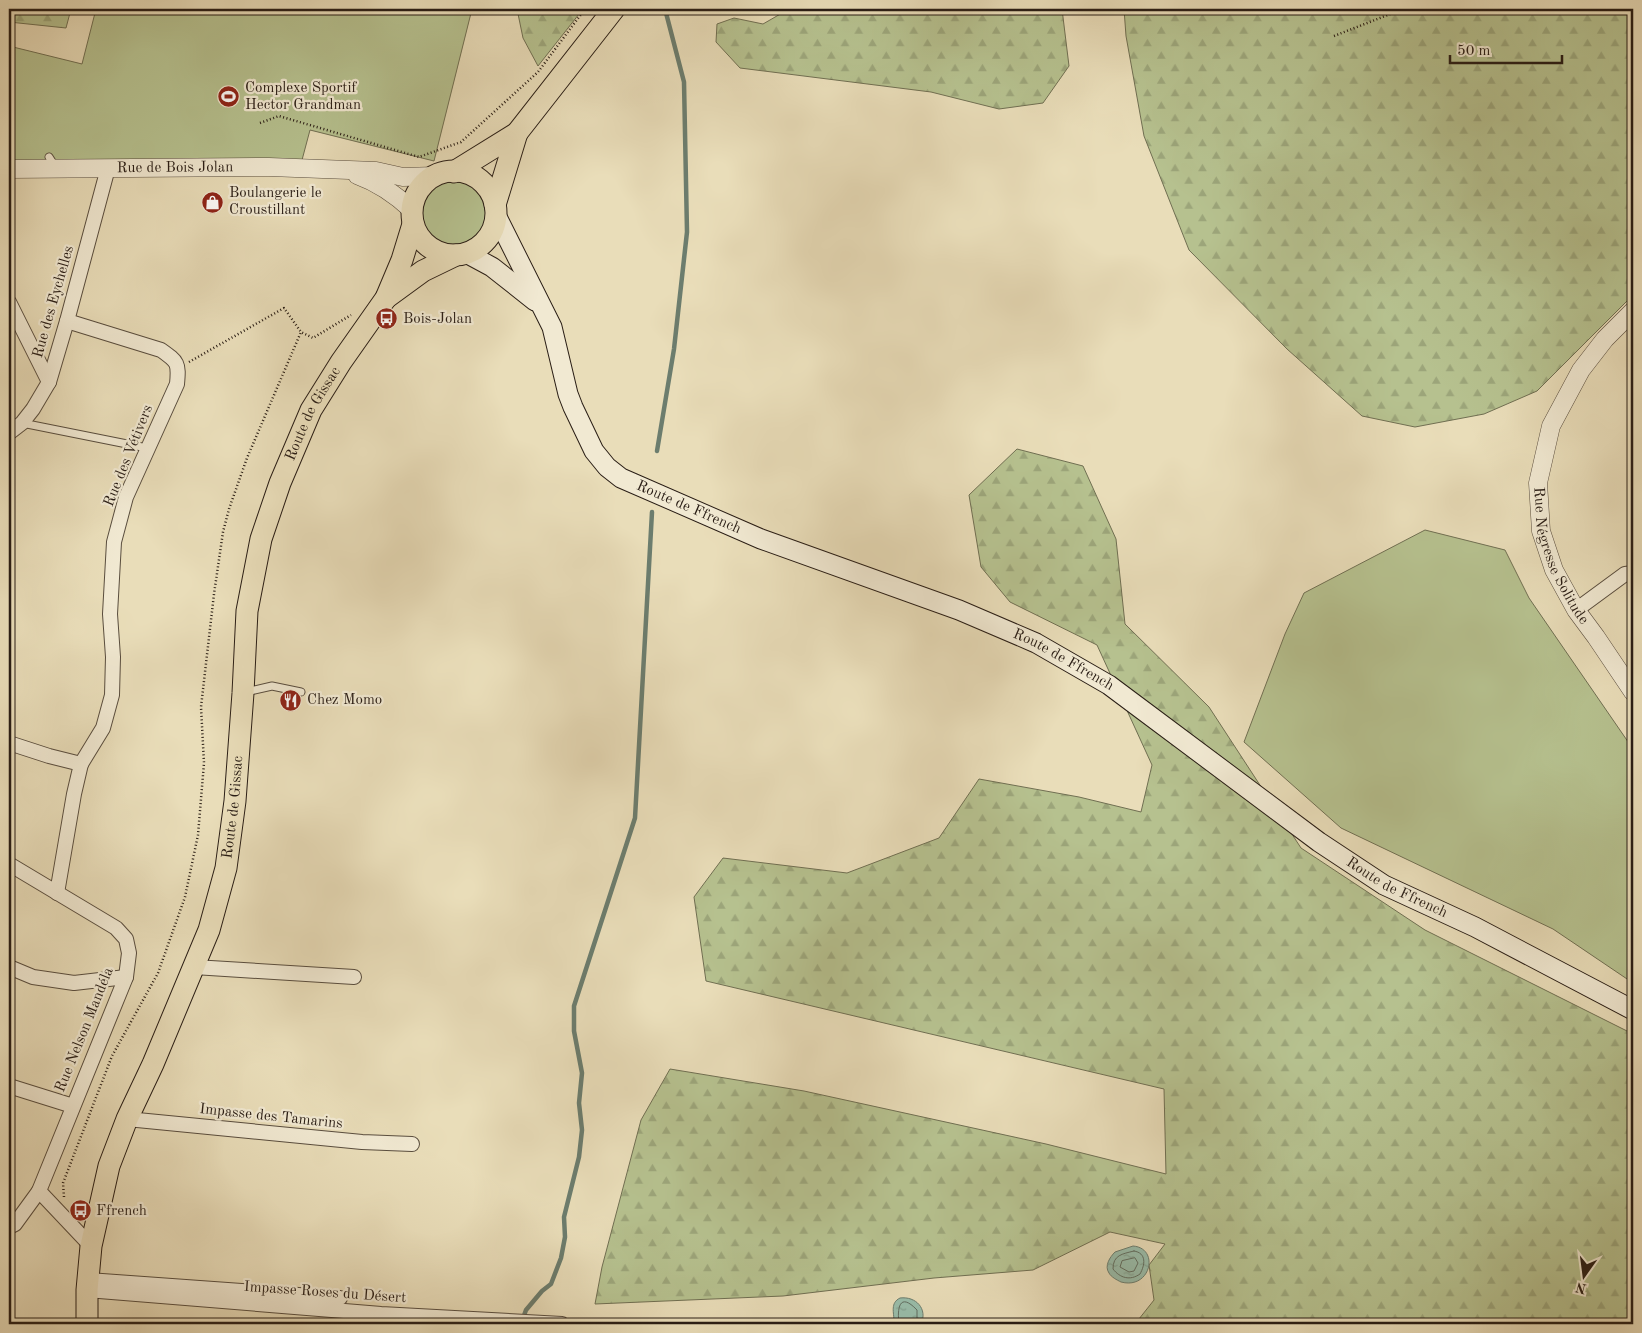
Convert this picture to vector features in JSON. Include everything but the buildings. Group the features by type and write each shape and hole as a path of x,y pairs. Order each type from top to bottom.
{"main road":[{"path":"517,133 496,210 494,228 488,239 478,248 461,254 437,252 429,247 417,232 413,217 418,192 425,183 517,133 614,9"},
{"path":"444,174 464,173 476,178 485,185 492,195 496,210"},
{"name":"Route de Ffrench","path":"496,210 552,327 568,394 573,407 594,451 607,468 621,478 761,539 959,610 1036,643 1109,685 1319,842 1384,885 1475,927 1633,1010"},
{"name":"Route de Gissac","path":"86,1324 91,1246 109,1166 209,930 226,868 235,801 247,611 261,539 280,483 311,410 341,362 386,298 402,260 413,217"},
{"name":"Route de Ffrench","path":"461,254 492,267 542,307"},
{"name":"Route de Gissac","path":"386,298 423,271 461,254"}],"street":[{"name":"Rue de Bois Jolan","path":"9,169 53,163 108,168 269,167 376,171 403,177 444,174"},
{"name":"Rue des Eychelles","path":"9,433 22,423 33,410 49,382 108,168"},
{"name":"Rue de Bois Jolan","path":"342,170 378,184 392,192 413,217"},
{"path":"9,302 49,382"},
{"name":"Rue Négresse Solitude","path":"1633,311 1605,339 1581,370 1551,426 1538,483 1542,531 1554,570 1576,610 1633,692"},
{"path":"67,321 161,350 172,358 179,368"},
{"name":"Rue des Vétivers","path":"57,893 81,764 103,728 112,695 113,657 110,614 114,542 126,497 178,384 179,368"},
{"path":"1576,610 1625,574 1633,573"},
{"path":"9,743 81,764"},
{"name":"Rue Nelson Mandéla","path":"9,864 116,928 126,939 129,953 126,977 38,1191 15,1224 9,1227"},
{"path":"9,967 33,976 74,983 126,977"},
{"path":"194,968 354,977"},
{"path":"9,1086 73,1106"},
{"name":"Impasse des Tamarins","path":"128,1118 362,1142 412,1144"},
{"path":"38,1191 91,1246"},
{"path":"88,1285 340,1298"},
{"name":"Impasse Roses du Désert","path":"88,1285 381,1314 562,1324"}],"lane":[{"path":"22,423 147,448"},
{"path":"243,693 272,686 301,692"}],"path":[{"path":"260,123 279,116 419,157 461,142 538,72 585,9"},
{"path":"1334,36 1403,9"},
{"path":"179,368 284,308 301,332 313,338 352,314"},
{"path":"59,1211 64,1199 63,1183 112,1056 158,973 185,897 198,835 204,762 201,708 223,532 228,509 247,458 301,332"}],"green space":[{"path":"9,9 71,9 66,28 9,22"},
{"name":"Complexe Sportif Hector Grandman","path":"96,9 472,9 434,161 310,130 302,160 9,164 9,46 82,64"},
{"path":"517,9 583,9 538,66 523,38"},
{"path":"789,9 1062,9 1069,66 1043,103 999,109 931,92 740,68 716,42 717,24 734,18 763,24"},
{"path":"1124,9 1633,9 1633,295 1537,391 1484,414 1415,427 1362,416 1287,349 1189,250 1144,136 1126,36"},
{"path":"446,181 460,181 472,186 481,195 486,207 484,227 477,238 460,247 446,247 434,242 425,233 420,221 420,207 425,195 434,186"},
{"path":"1017,449 1083,466 1116,539 1125,624 1209,707 1301,848 1425,930 1633,1034 1633,1324 1135,1324 1154,1300 1149,1265 1165,1244 1110,1232 1033,1270 934,1278 783,1296 595,1304 602,1267 641,1120 670,1069 804,1091 1046,1144 1166,1174 1164,1089 706,981 694,897 723,858 847,873 939,838 979,779 1079,797 1141,812 1152,765 1097,645 1010,602 981,567 969,495"},
{"path":"1425,530 1505,550 1529,598 1633,749 1633,983 1553,929 1341,828 1244,742 1285,634 1304,593"}],"water":[{"path":"1133,1246 1141,1248 1147,1254 1149,1260 1148,1268 1145,1275 1139,1280 1131,1283 1121,1282 1109,1273 1108,1262 1115,1252"},
{"path":"900,1298 916,1301 923,1313 921,1324 897,1324 894,1322 894,1305"}],"waterway":[{"path":"657,451 674,349 687,232 684,82 665,9"},
{"path":"522,1321 526,1310 542,1291 551,1284 561,1258 565,1237 564,1217 579,1157 582,1130 579,1103 582,1073 574,1031 574,1006 635,818 652,512"}],"place":[{"name":"Complexe Sportif Hector Grandman","path":"229,97"},
{"name":"Boulangerie le Croustillant","path":"213,202"},
{"name":"Bois-Jolan","path":"387,319"},
{"name":"Chez Momo","path":"291,700"},
{"name":"Ffrench","path":"80,1211"}]}
